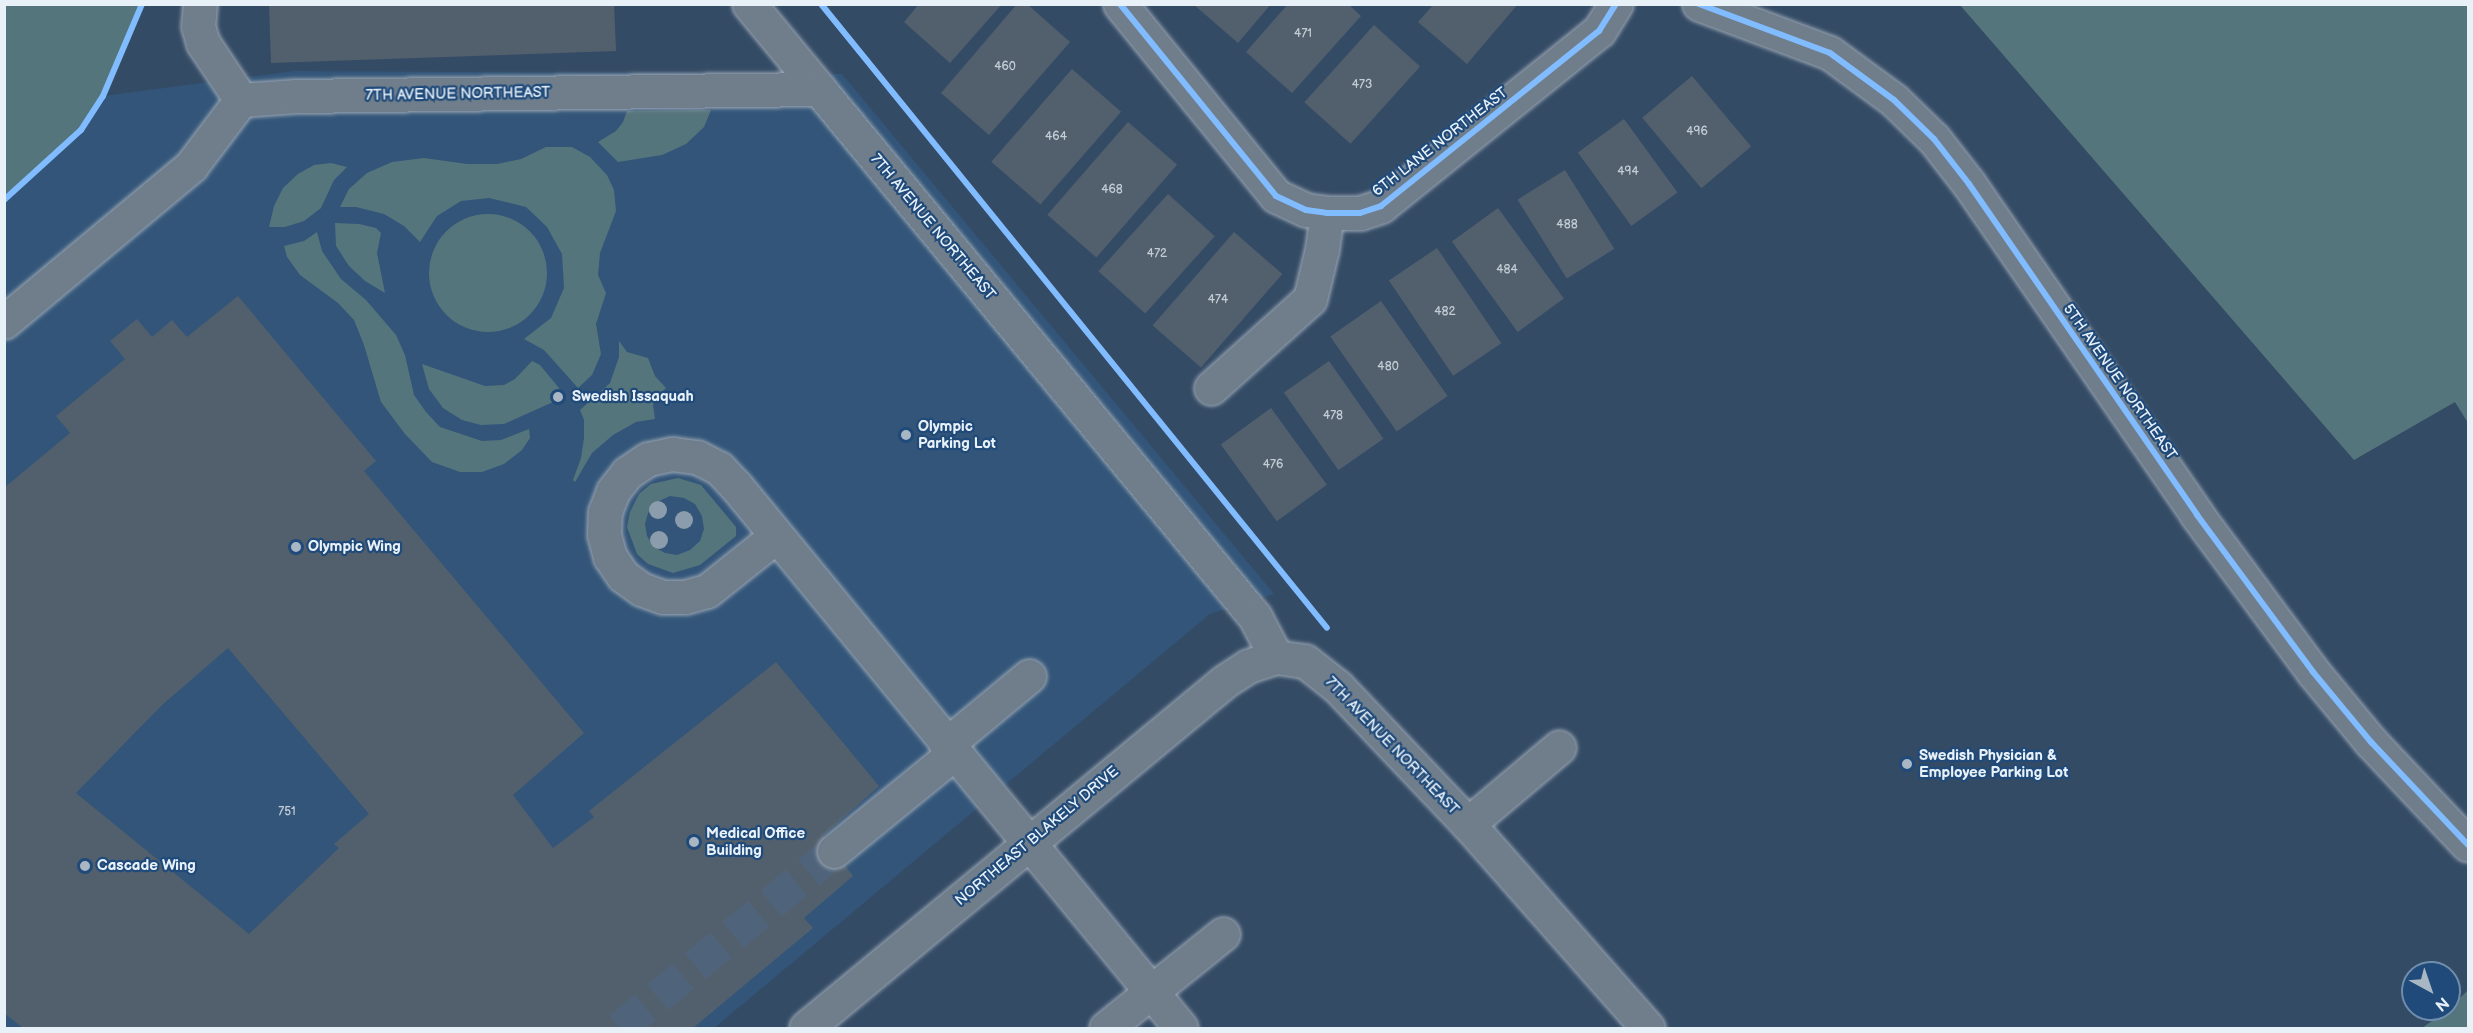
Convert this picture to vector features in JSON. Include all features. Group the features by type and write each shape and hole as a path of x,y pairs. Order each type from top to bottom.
{"street":[{"path":"4,322 191,166 241,100 203,43 198,26 200,4"},
{"path":"749,4 819,90"},
{"name":"6TH LANE NORTHEAST","path":"1120,4 1276,196 1306,210 1327,213 1360,213 1381,206 1599,32 1616,4"},
{"name":"5TH AVENUE NORTHEAST","path":"1699,4 1830,53 1894,100 1934,139 1976,194 2197,514 2313,672 2371,741 2469,845"},
{"name":"7TH AVENUE NORTHEAST","path":"241,100 296,96 819,90 1256,616 1276,657 1305,661 1338,687 1468,824 1648,1029"},
{"path":"1211,388 1310,298 1322,249 1327,213"},
{"path":"776,536 707,591 685,597 663,597 641,589 623,576 610,556 604,535 605,512 613,491 627,473 648,459 672,454 697,457 719,468 776,536 1027,844 1181,1029"},
{"name":"NORTHEAST BLAKELY DRIVE","path":"806,1029 1225,681 1248,666 1276,657"},
{"path":"834,851 950,750 1029,675"},
{"path":"1468,824 1559,747"},
{"path":"1106,1029 1223,934"}],"shaded area":[{"name":"Swedish Issaquah","path":"294,71 842,74 1274,594 1210,614 714,1028 5,1028 5,200 81,130 103,96"}],"green space":[{"path":"5,4 142,5 103,96 81,130 5,200"},
{"path":"1960,5 2468,5 2468,423 2455,402 2354,460"},
{"path":"711,110 704,127 686,144 662,155 618,162 598,142 616,131 627,111"},
{"path":"546,147 572,147 590,157 607,175 614,190 616,211 600,253 598,275 606,293 596,324 601,354 592,375 578,388 544,350 524,339 551,318 564,288 562,254 547,227 526,207 489,198 461,201 437,216 420,242 404,226 384,214 356,207 340,207 349,189 367,173 392,162 424,158 467,164 497,164 521,159"},
{"path":"331,163 347,167 334,180 321,208 304,221 285,227 269,227 274,206 283,188 298,174 314,165"},
{"path":"488,214 511,219 530,231 542,250 547,273 542,296 530,315 511,327 488,332 465,327 446,315 434,296 429,273 434,250 446,231 465,219"},
{"path":"335,223 359,224 376,228 381,233 377,253 385,293 365,281 349,266 336,246"},
{"path":"317,232 322,251 341,279 366,300 396,335 405,355 414,395 440,427 482,441 501,440 529,429 530,438 522,450 504,464 482,472 460,472 432,462 405,434 381,402 354,320 338,303 300,275 287,257 284,246 304,241"},
{"path":"619,341 627,352 648,358 655,376 666,388 653,405 655,419 636,422 613,435 592,453 575,482 573,480 581,458 584,438 584,420 580,410 610,383 619,357"},
{"path":"532,361 540,365 559,388 562,398 504,424 481,425 462,420 443,408 429,389 422,364 485,386 504,385 515,379"},
{"path":"678,478 701,485 736,527 736,536 700,565 673,573 648,564 637,554 627,527 630,512 639,494 651,484","holes":["670,496 684,498 695,504 702,516 704,529 700,541 690,550 677,555 665,553 654,547 647,536 645,524 648,513 657,502"]},
{"path":"2468,990 2468,1028 2422,1028 2432,1021 2461,1021 2461,997"}],"building":[{"path":"269,4 614,4 616,51 271,63"},
{"path":"919,4 1002,4 950,63 904,22"},
{"path":"1017,4 1027,4 1070,42 989,135 941,93"},
{"path":"1193,4 1271,4 1238,43"},
{"path":"1288,4 1348,4 1361,16 1292,93 1246,52"},
{"path":"1434,4 1518,4 1467,64 1418,22"},
{"path":"1374,25 1420,66 1350,144 1304,102"},
{"path":"1072,69 1121,112 1040,204 991,162"},
{"path":"1692,76 1751,146 1701,188 1642,118"},
{"path":"1624,119 1677,193 1631,226 1578,153"},
{"path":"1128,122 1177,165 1096,257 1047,215"},
{"path":"1565,170 1614,249 1567,279 1518,200"},
{"path":"1168,194 1215,236 1145,313 1098,271"},
{"path":"1498,208 1564,299 1518,332 1452,242"},
{"path":"1234,232 1282,274 1201,368 1153,326"},
{"path":"1437,248 1501,343 1453,376 1389,280"},
{"path":"238,296 376,461 364,471 584,733 513,795 553,848 594,817 589,811 776,662 879,786 823,836 853,876 804,918 813,928 693,1028 23,1028 4,1013 4,488 70,433 56,416 125,359 110,341 137,319 152,337 172,320 187,337","holes":["228,648 369,814 334,844 339,848 249,934 76,793 162,705"]},
{"path":"1381,301 1448,396 1397,432 1330,337"},
{"path":"1329,361 1383,439 1338,470 1284,393"},
{"path":"1271,408 1327,485 1277,521 1221,444"}],"tunnel":[{"path":"620,1028 834,851"}],"cycle path":[{"path":"4,200 81,130 103,96 142,4"},
{"path":"821,4 1327,628"},
{"path":"1120,4 1276,196 1306,210 1327,213 1360,213 1381,206 1599,31 1616,4"},
{"path":"1699,4 1830,53 1894,100 1934,139 1969,184 2197,515 2313,672 2371,742 2468,845"}],"place":[{"name":"Swedish Issaquah","path":"558,397"},
{"name":"Olympic Parking Lot","path":"906,435"},
{"name":"Olympic Wing","path":"296,547"},
{"name":"Swedish Physician & Employee Parking Lot","path":"1907,764"},
{"name":"Medical Office Building","path":"694,842"},
{"name":"Cascade Wing","path":"85,866"}]}
